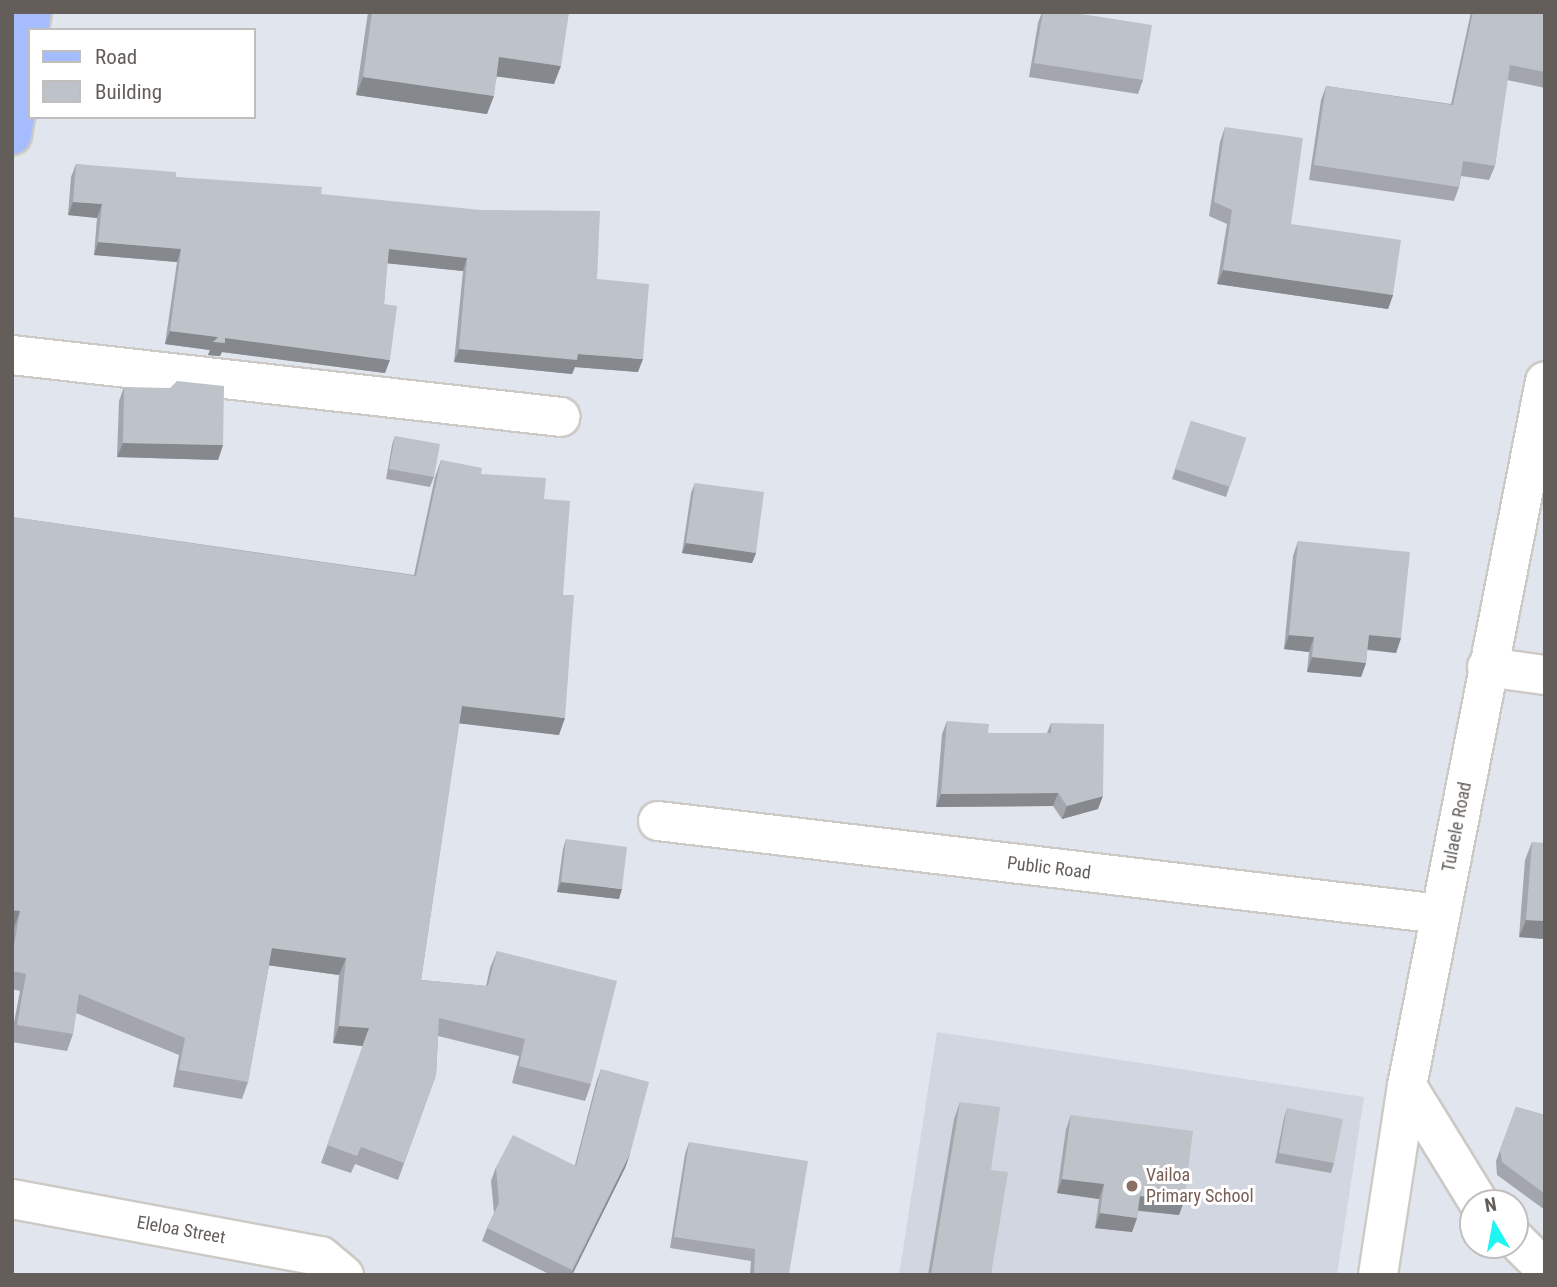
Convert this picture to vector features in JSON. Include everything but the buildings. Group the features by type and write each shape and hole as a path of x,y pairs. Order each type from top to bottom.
{"main road":[{"path":"12,135 19,58 32,12"}],"street":[{"path":"12,355 561,417"},
{"name":"Tulaele Road","path":"1378,1275 1407,1086 1545,381"},
{"path":"1487,667 1545,675"},
{"name":"Public Road","path":"658,821 1440,914"},
{"path":"1407,1086 1470,1189"},
{"name":"Eleloa Street","path":"12,1199 321,1256 344,1275"},
{"path":"1529,1254 1545,1269"}],"shaded area":[{"name":"Vailoa Primary School","path":"937,1032 1364,1097 1337,1275 899,1275"}],"place":[{"name":"Vailoa Primary School","path":"1132,1186"}]}
